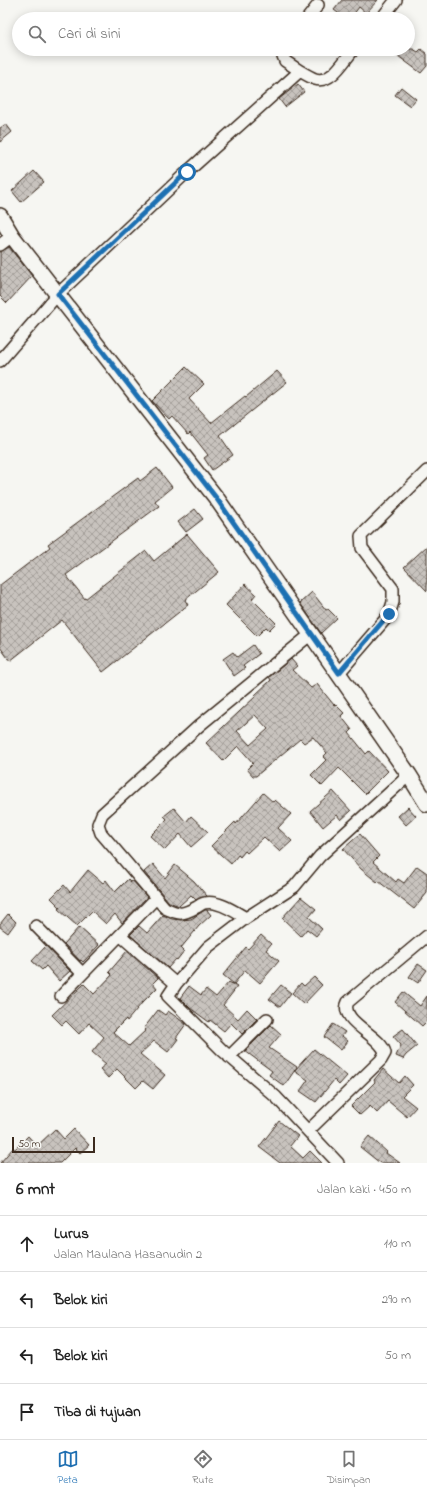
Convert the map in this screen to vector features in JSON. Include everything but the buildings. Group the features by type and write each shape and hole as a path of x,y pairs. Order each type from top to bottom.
{"street":[{"path":"387,12 396,0"},
{"path":"312,12 318,5"},
{"path":"282,56 285,61 300,71 316,79 324,80 330,77 348,56"},
{"path":"0,361 58,294 187,172 300,71"},
{"path":"0,216 12,236 217,499 409,774 427,804"},
{"path":"0,245 12,236"},
{"path":"339,673 389,614 394,602 393,589 362,548 361,536 427,471"},
{"path":"246,918 219,904 205,902 185,913 177,913 165,908 100,833 98,824 102,814 200,725 311,634"},
{"path":"338,1163 276,1097 229,1057 168,996 176,984 208,947 246,918 294,887 320,856 409,774"},
{"path":"61,996 156,898"},
{"path":"36,926 82,973"},
{"path":"120,935 176,984"},
{"path":"308,1131 381,1060 385,1053 384,1048 347,1013 346,1007 348,1002 427,936"},
{"path":"229,1057 267,1019"}],"route":[{"path":"187,172 58,294 217,499 339,673 389,614"}]}
